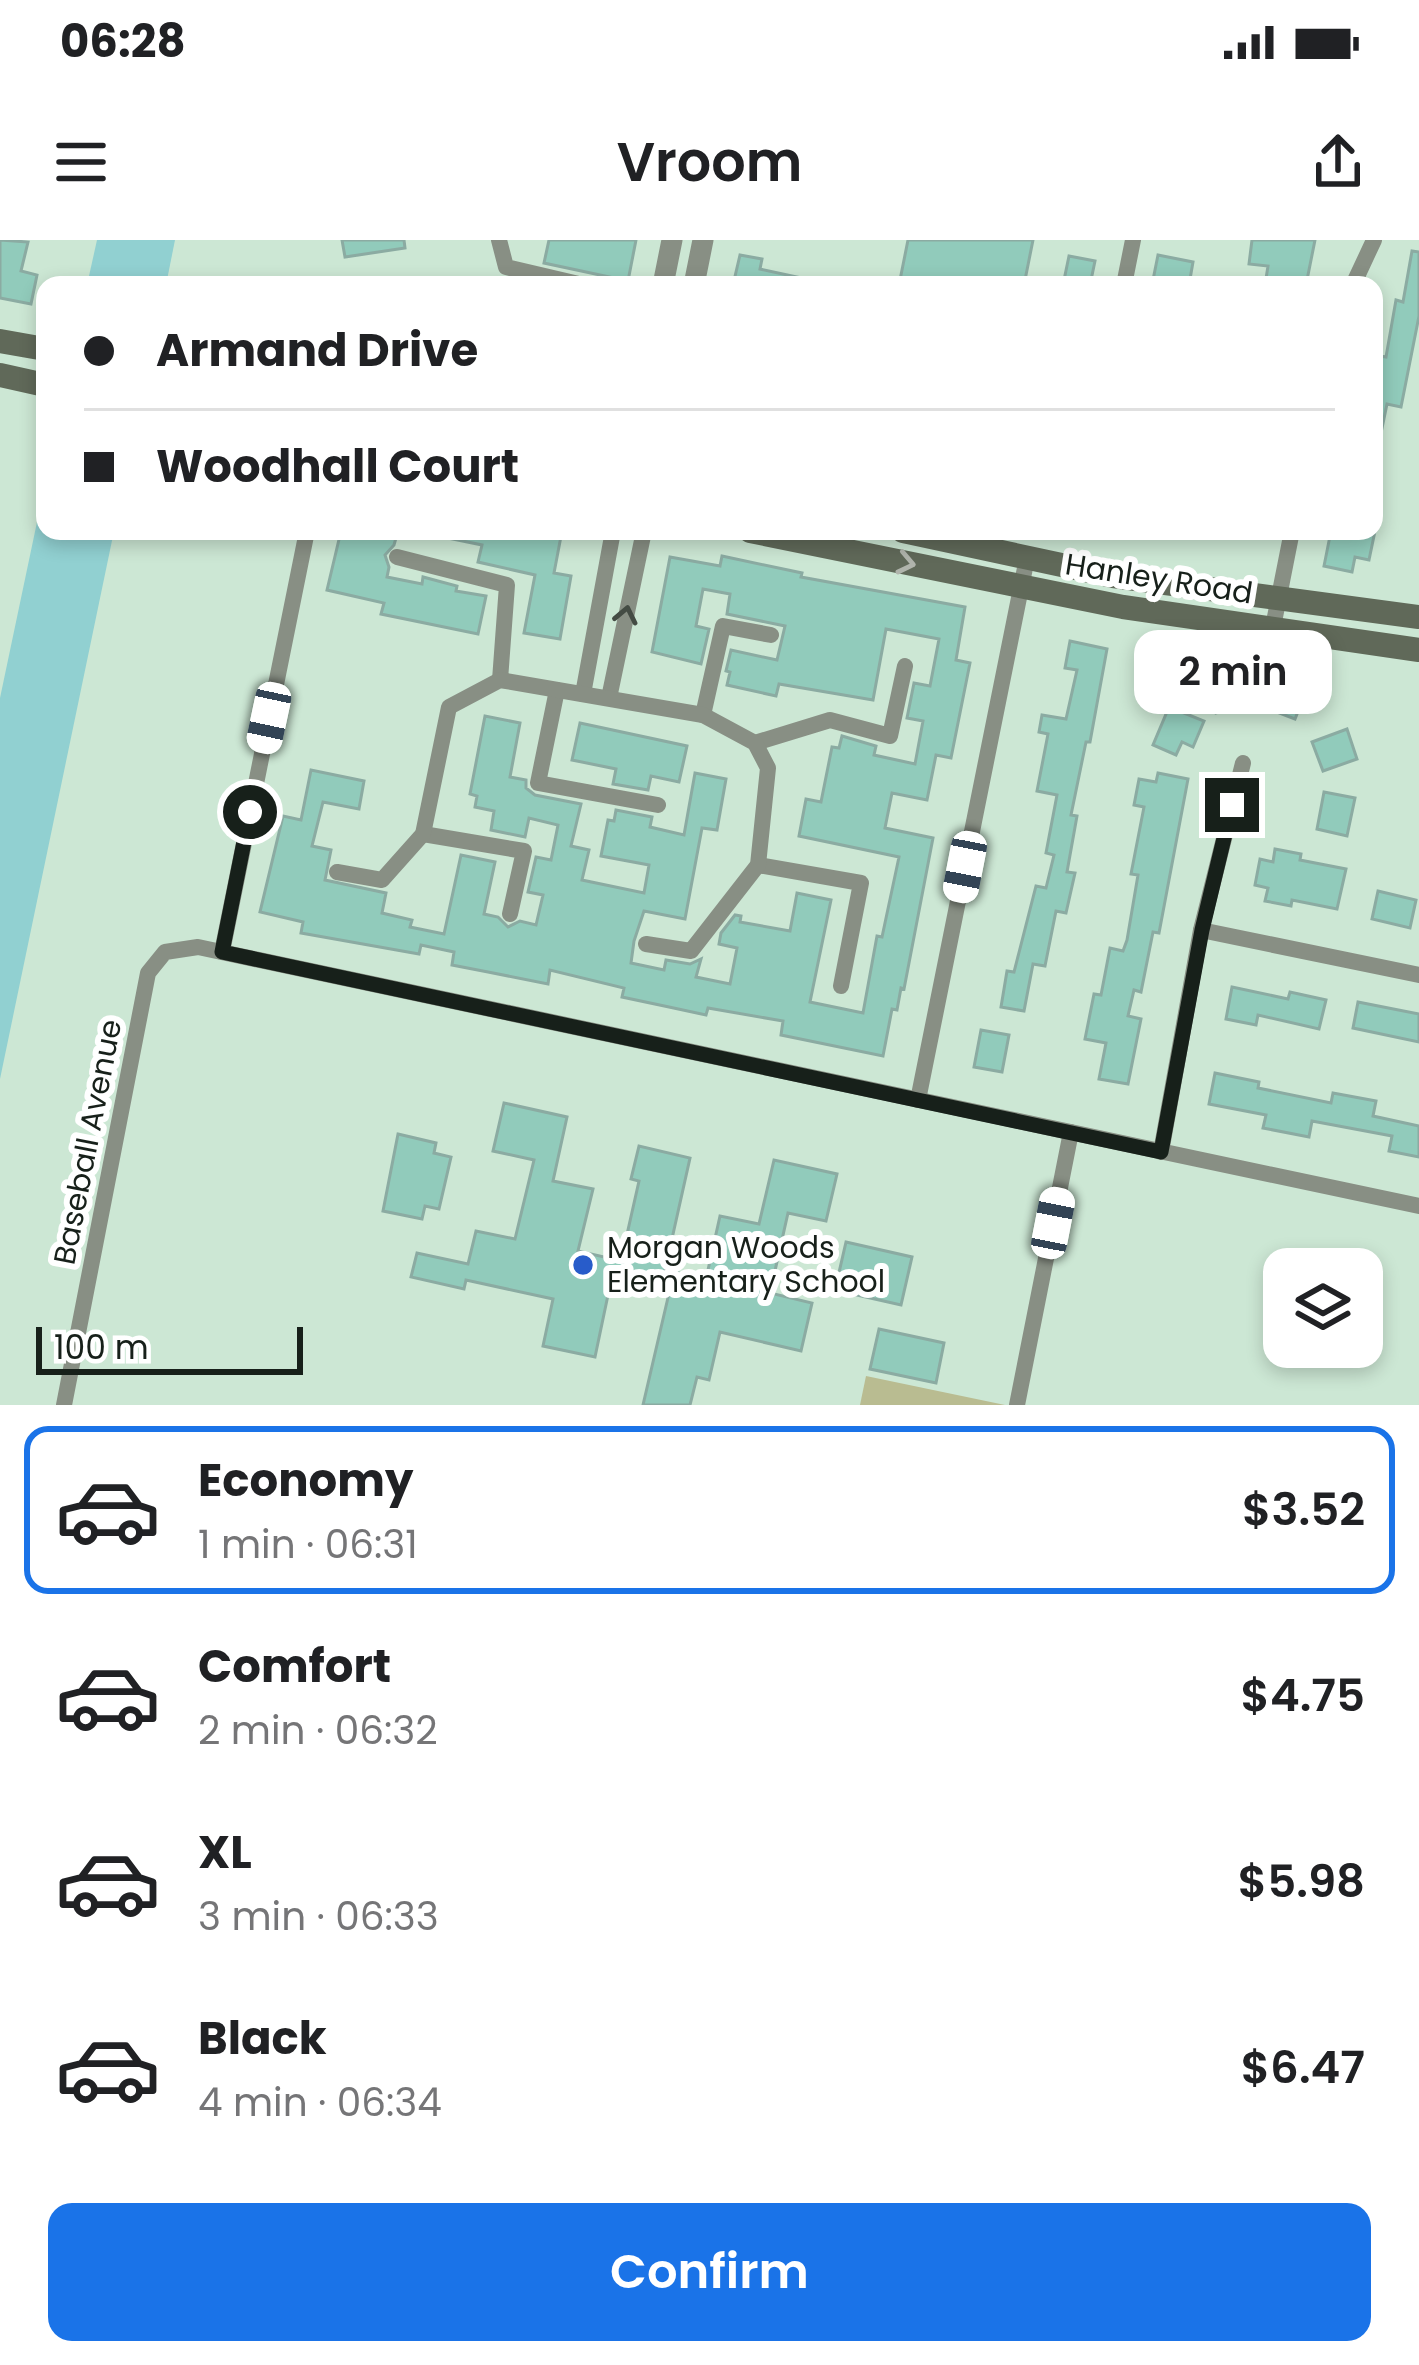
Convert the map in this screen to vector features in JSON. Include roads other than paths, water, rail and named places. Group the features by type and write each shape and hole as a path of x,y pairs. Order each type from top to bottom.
{"main road":[{"path":"0,340 36,347"},
{"path":"0,375 36,384"},
{"name":"Hanley Road","path":"794,540 1123,607 1419,650"},
{"name":"Hanley Road","path":"944,540 1113,576 1419,617"}],"street":[{"path":"499,240 506,267 544,276"},
{"path":"665,276 672,240"},
{"path":"696,276 703,240"},
{"path":"1126,276 1133,240"},
{"path":"1357,276 1374,240"},
{"path":"306,540 222,952 1419,1206"},
{"path":"581,693 612,540"},
{"path":"609,698 642,540"},
{"path":"1274,627 1290,540"},
{"path":"397,557 507,585 500,680"},
{"path":"918,1100 1027,558"},
{"path":"703,715 724,626 771,634"},
{"path":"755,743 830,720 890,736 904,666"},
{"path":"338,872 382,880 423,834 449,707 500,680 703,715 755,743 768,768 758,865 691,951 646,944"},
{"path":"557,690 538,783 658,806"},
{"path":"1161,1152 1202,930 1243,763"},
{"path":"423,834 524,851 510,914"},
{"path":"758,865 861,883 841,986"},
{"path":"1202,930 1419,974"},
{"name":"Baseball Avenue","path":"64,1405 148,973 165,952 198,947 222,952"},
{"path":"1017,1405 1071,1132"}],"water":[{"path":"97,240 175,240 168,276 89,276"},
{"path":"36,527 36,540 112,540 0,1079 0,698"}],"place":[{"name":"Morgan Woods Elementary School","path":"583,1265"}]}
